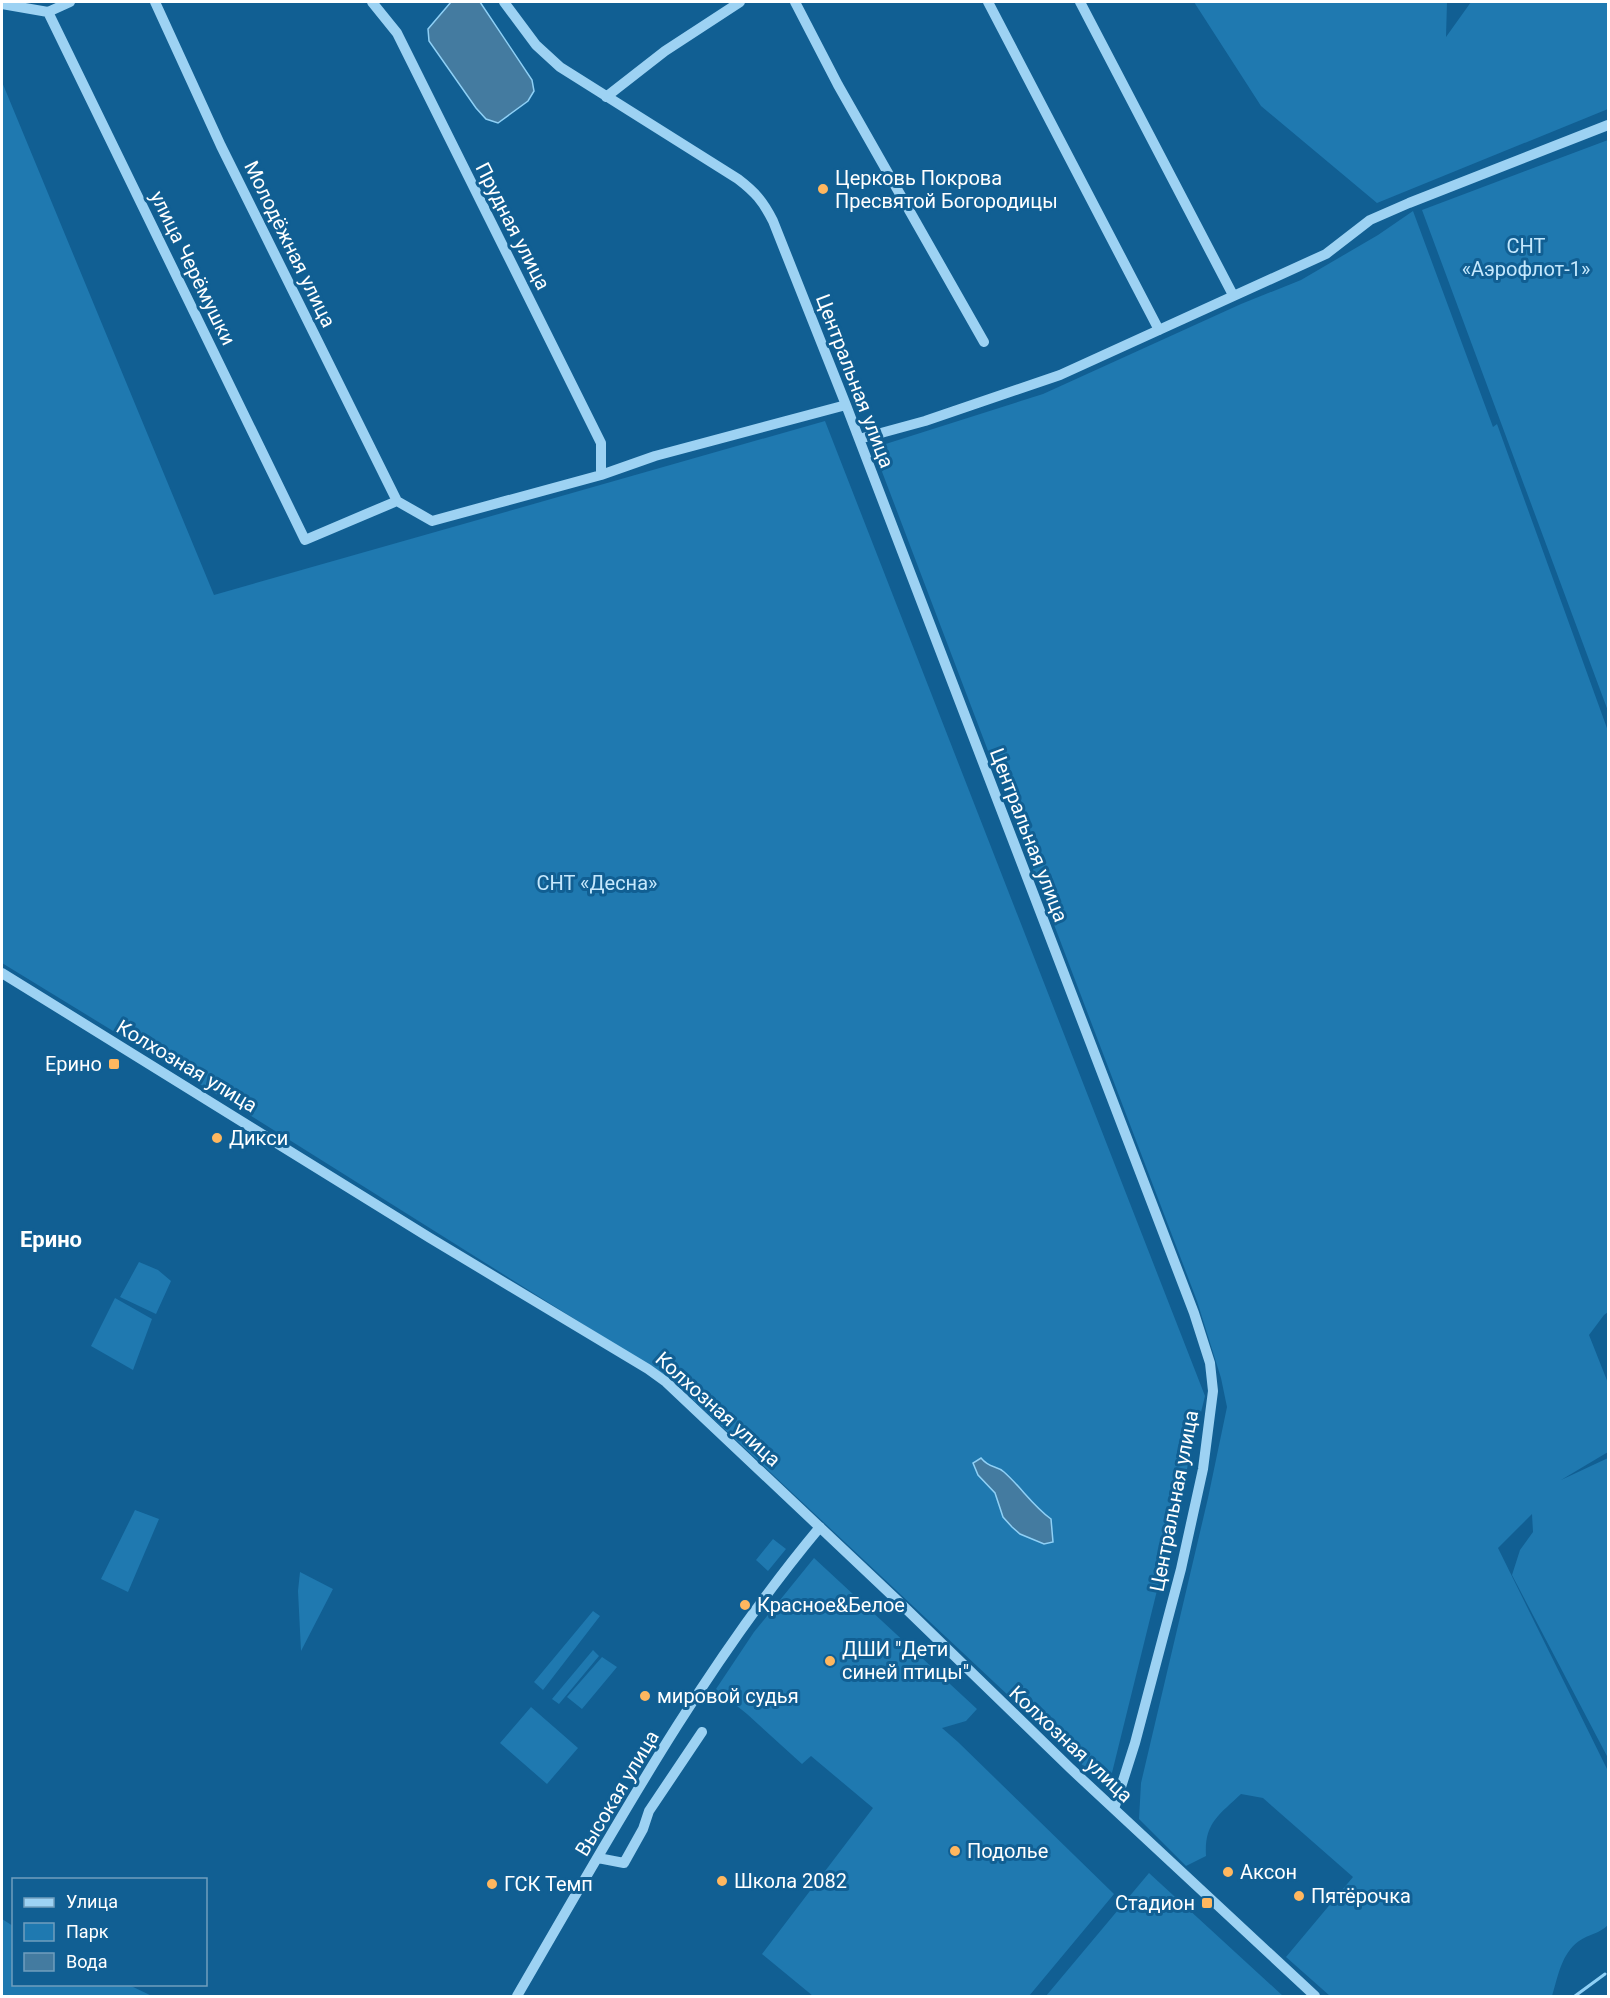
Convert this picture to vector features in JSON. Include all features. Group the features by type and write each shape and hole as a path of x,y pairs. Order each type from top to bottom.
{"street":[{"path":"2,4 48,12 70,2"},
{"name":"Молодёжная улица","path":"155,2 221,146 397,501"},
{"name":"Прудная улица","path":"372,2 397,33 601,443 601,474"},
{"name":"Центральная улица","path":"504,2 536,45 560,67 738,179 764,203 846,405 1190,1302 1210,1363 1214,1391 1203,1469 1175,1592 1135,1743 1114,1809"},
{"path":"606,97 665,51 740,2"},
{"path":"795,2 838,85 984,342"},
{"path":"988,2 1159,330"},
{"path":"1080,2 1233,295"},
{"name":"улица Черёмушки","path":"48,12 305,540 397,501"},
{"path":"859,439 925,421 1060,375 1326,254 1370,220 1608,125"},
{"path":"397,501 432,521 601,474 655,456 846,405"},
{"name":"Колхозная улица","path":"2,973 666,1382 1114,1809 1315,1996"},
{"name":"Высокая улица","path":"517,1996 646,1777 708,1680 788,1567 820,1527"},
{"path":"598,1858 624,1863 643,1829 649,1811 702,1732"}],"green space":[{"path":"1194,2 1447,2 1446,37 1471,2 1608,2 1608,109 1377,203 1261,106"},
{"name":"СНТ «Десна»","path":"2,82 214,595 825,421 1205,1396 1108,1789 672,1380 216,1094 2,963"},
{"name":"СНТ «Аэрофлот-1»","path":"1608,140 1608,711 1422,210"},
{"path":"1413,211 1493,427 1497,424 1608,731 1608,1312 1589,1335 1608,1383 1608,1452 1561,1480 1608,1458 1608,1758 1512,1575 1520,1550 1533,1532 1532,1514 1498,1548 1608,1771 1608,1925 1579,1941 1568,1952 1552,1996 1330,1996 1286,1957 1353,1877 1263,1798 1241,1794 1214,1820 1210,1827 1206,1856 1186,1866 1139,1819 1141,1783 1227,1407 1221,1378 1197,1301 873,448 1043,394 1241,304 1301,280 1378,235"},
{"path":"139,1262 158,1270 171,1281 156,1314 120,1297"},
{"path":"115,1298 152,1319 133,1370 91,1346"},
{"path":"135,1510 159,1519 128,1592 101,1579"},
{"path":"773,1539 786,1549 768,1571 756,1560"},
{"name":"Подолье","path":"814,1558 977,1709 966,1721 942,1728 1114,1894 1029,1996 813,1996 762,1954 873,1808 811,1756 802,1764 716,1689 754,1632"},
{"path":"300,1572 333,1589 301,1651 298,1591"},
{"path":"593,1611 600,1616 543,1690 534,1682"},
{"path":"593,1650 599,1656 559,1704 552,1699"},
{"path":"602,1657 617,1667 582,1709 567,1697"},
{"path":"531,1707 578,1748 547,1784 500,1743"},
{"path":"1149,1873 1283,1996 1046,1996"},
{"path":"2,1919 12,1925 12,1986 131,1986 152,1996 2,1996"}],"water":[{"path":"451,2 480,2 532,80 534,91 528,101 498,123 486,119 476,108 429,41 428,29"},
{"path":"981,1458 987,1464 1004,1472 1051,1519 1053,1542 1044,1544 1020,1534 1003,1517 995,1493 978,1475 973,1463"}],"waterway":[{"path":"1575,1996 1605,1974"}],"place":[{"name":"Церковь Покрова Пресвятой Богородицы","path":"823,189"},
{"name":"Ерино","path":"114,1064"},
{"name":"Дикси","path":"217,1138"},
{"name":"Красное&Белое","path":"745,1605"},
{"name":"ДШИ \"Дети синей птицы\"","path":"830,1661"},
{"name":"мировой судья","path":"645,1696"},
{"name":"Подолье","path":"955,1851"},
{"name":"Аксон","path":"1228,1872"},
{"name":"Школа 2082","path":"722,1881"},
{"name":"ГСК Темп","path":"492,1884"},
{"name":"Пятёрочка","path":"1299,1896"},
{"name":"Стадион","path":"1207,1903"}],"district":[{"name":"Ерино","path":"51,1239"}]}
